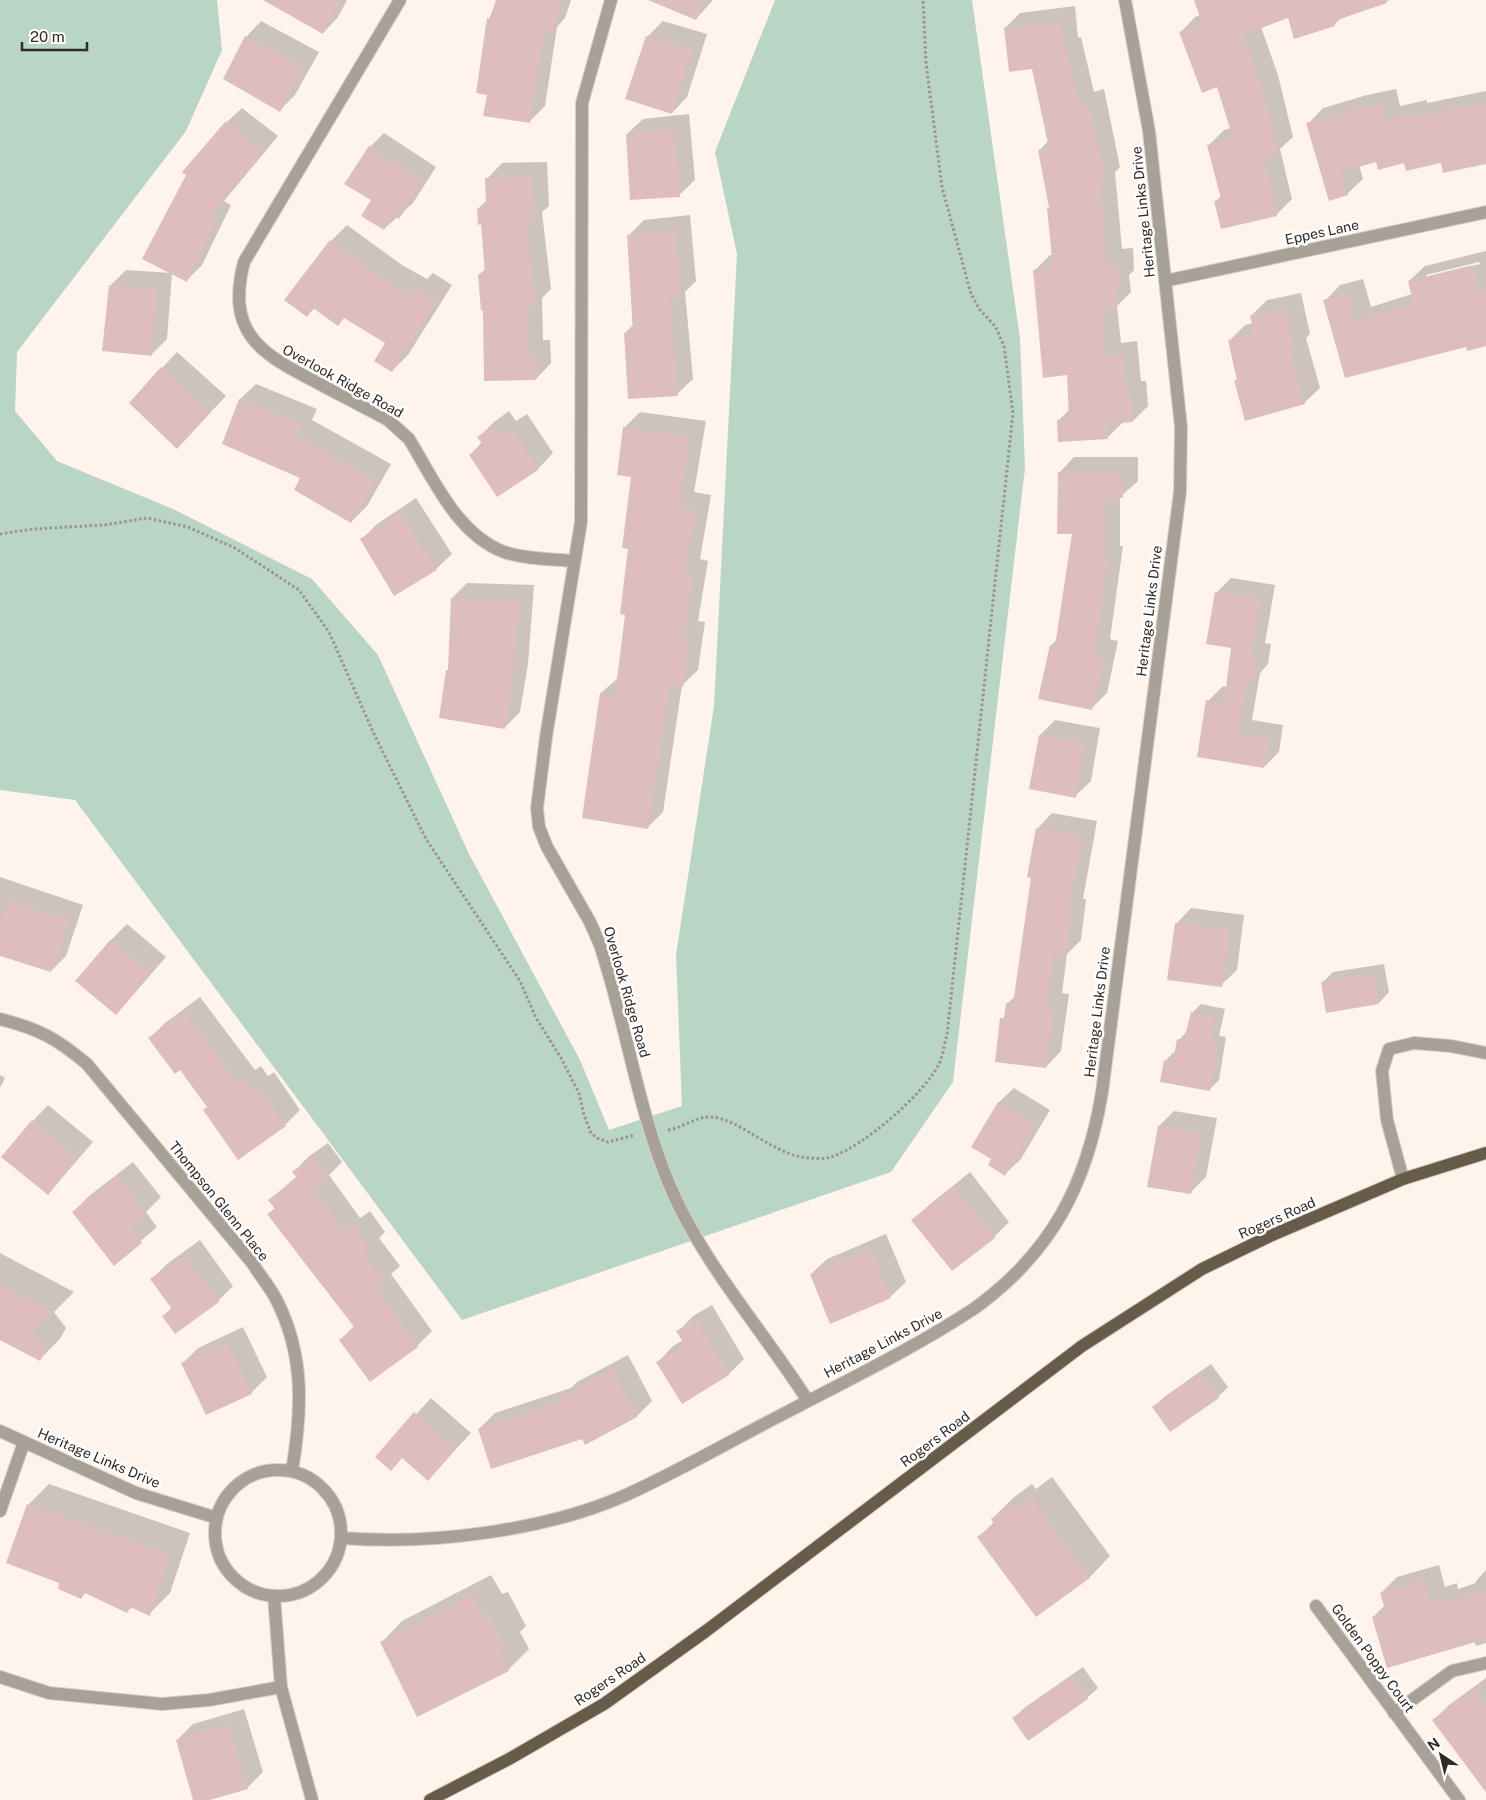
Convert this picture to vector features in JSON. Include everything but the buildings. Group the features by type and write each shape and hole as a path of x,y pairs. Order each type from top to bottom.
{"main road":[{"name":"Rogers Road","path":"430,1800 509,1759 604,1704 706,1631 1082,1346 1202,1269 1286,1229 1404,1179 1486,1153"}],"street":[{"name":"Overlook Ridge Road","path":"400,0 244,262 239,280 240,313 247,330 268,355 388,420 400,429 409,439 459,520 470,530 504,552 573,561"},
{"name":"Overlook Ridge Road","path":"611,0 586,89 581,118 581,522 573,561 538,794 538,817 547,847 596,933 651,1132 673,1194 698,1239 808,1400"},
{"name":"Heritage Links Drive","path":"342,1538 385,1541 496,1532 561,1517 625,1495 808,1400 956,1320 998,1292 1040,1247 1061,1216 1078,1185 1096,1126 1102,1092 1180,492 1181,427 1150,132 1124,0"},
{"name":"Eppes Lane","path":"1165,281 1486,212"},
{"name":"Thompson Glenn Place","path":"0,1018 32,1027 58,1040 87,1064 252,1264 276,1298 292,1334 299,1371 298,1433 292,1471"},
{"path":"1404,1179 1387,1120 1382,1071 1389,1049 1414,1043 1451,1046 1486,1053"},
{"name":"Heritage Links Drive","path":"0,1431 136,1493 217,1518"},
{"path":"0,1511 24,1442"},
{"path":"273,1470 292,1471 319,1484 330,1495 341,1523 342,1538 337,1557 327,1574 312,1587 294,1594 274,1596 256,1593 240,1584 227,1571 218,1554 215,1536 217,1518 224,1500 237,1485 254,1475 273,1470"},
{"path":"274,1596 281,1687 312,1800"},
{"name":"Golden Poppy Court","path":"1316,1606 1459,1800"},
{"path":"1394,1713 1452,1670 1486,1663"},
{"path":"0,1677 49,1693 162,1704 209,1700 281,1687"}],"path":[{"path":"0,534 33,528 104,525 148,518 188,527 235,548 299,590 329,632 374,734 426,839 520,981 536,1018 561,1058 579,1093 591,1133 597,1138 608,1142 672,1129 702,1118 712,1117 725,1120 771,1146 800,1156 830,1158 869,1137 892,1118 931,1076 940,1062 947,1035 1013,413 1004,346 995,326 980,310 971,294 942,187 926,63 923,0"}],"green space":[{"path":"0,0 217,0 222,50 186,131 17,352 15,411 57,461 173,509 312,579 378,655 469,854 580,1060 609,1130 682,1106 676,955 714,706 737,254 715,152 775,0 972,0 1020,339 1025,468 953,1082 891,1172 462,1320 75,800 0,790"}]}
